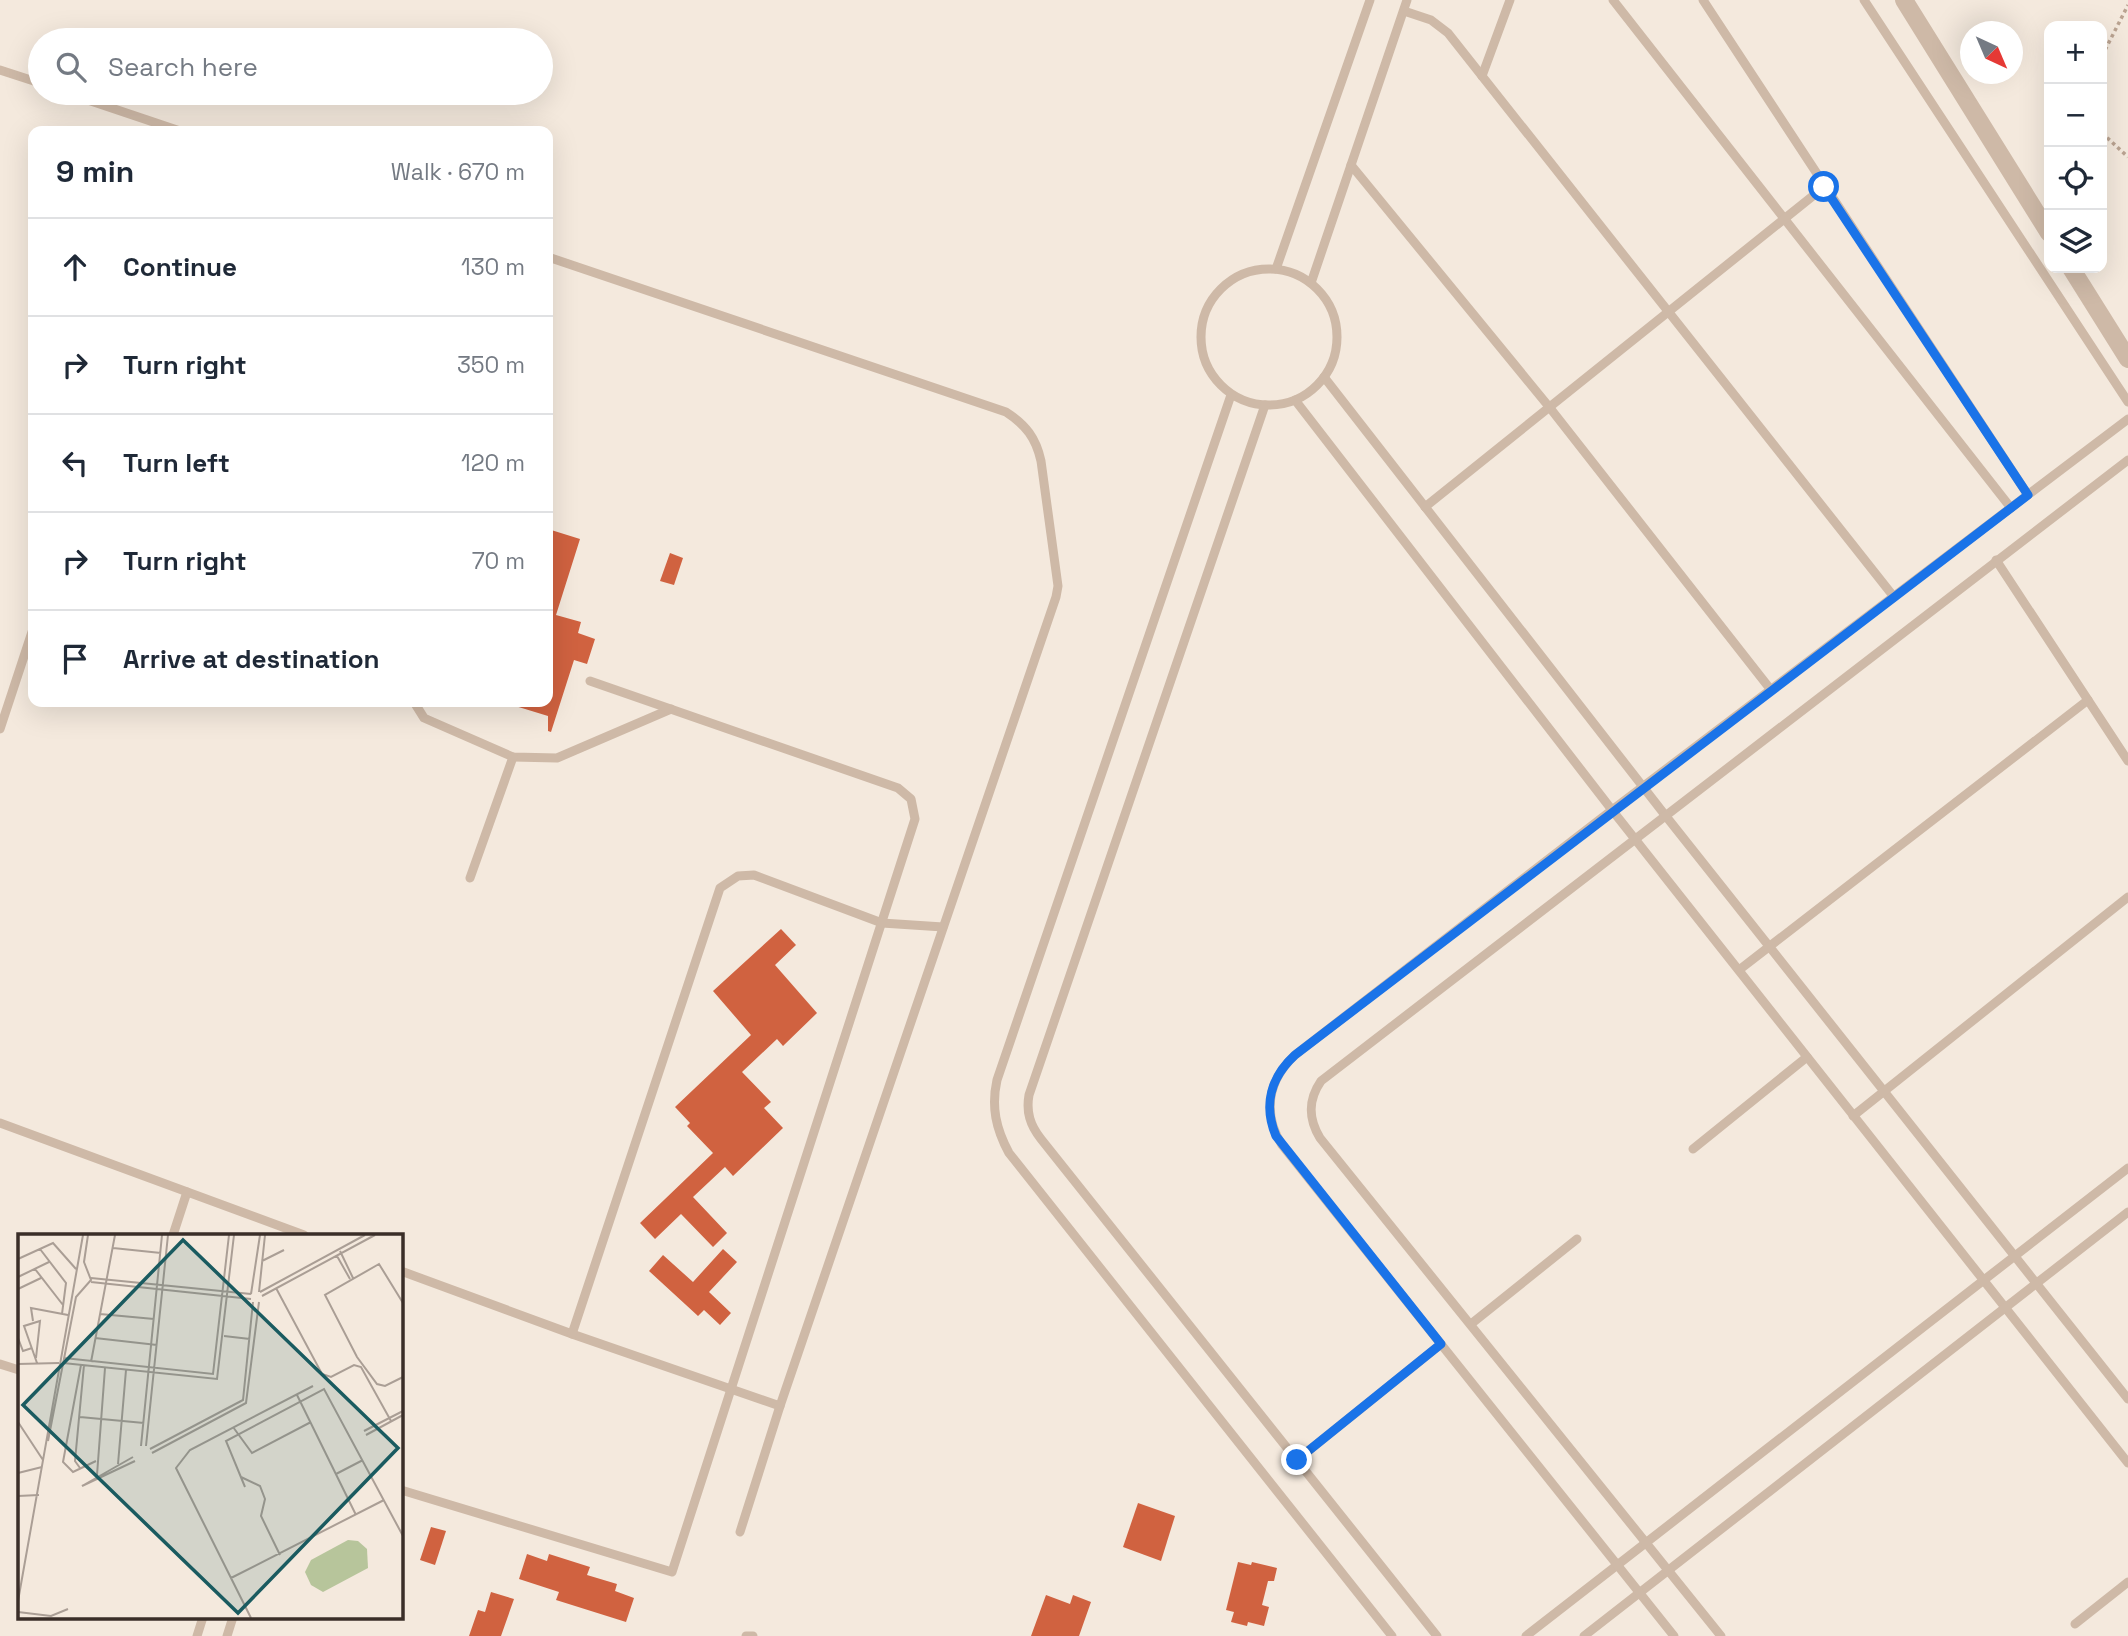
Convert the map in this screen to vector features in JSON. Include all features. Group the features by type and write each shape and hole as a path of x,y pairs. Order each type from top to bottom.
{"street":[{"path":"1904,0 2044,225"},
{"path":"2074,273 2128,359"}],"lane":[{"path":"1276,269 1370,0"},
{"path":"1311,283 1407,0"},
{"path":"1482,76 1510,0"},
{"path":"1613,0 2011,508"},
{"path":"1703,0 2028,495"},
{"path":"1864,0 2128,402"},
{"path":"1404,11 1440,26 1482,76 1894,597"},
{"path":"0,70 28,79"},
{"path":"103,105 165,126"},
{"path":"1351,165 1550,408 1771,690"},
{"path":"1425,507 1824,187"},
{"path":"553,259 1006,412 1026,427 1033,437 1041,461 1058,586 1056,597 780,1406 740,1532"},
{"path":"1276,269 1300,276 1311,283 1328,303 1336,327 1335,353 1324,377 1311,391 1295,400 1265,405 1247,402 1231,395 1221,387 1206,366 1200,340 1204,314 1210,303 1227,283 1250,271 1276,269"},
{"path":"1324,377 1665,815 2128,1399"},
{"path":"1231,395 997,1080 994,1113 1002,1141 1009,1153 1392,1636"},
{"path":"1295,400 1612,810 2128,1463"},
{"path":"1265,405 1028,1103 1030,1121 1034,1130 1437,1636"},
{"path":"1674,1636 1282,1145 1269,1115 1274,1082 1279,1072 1295,1055 1612,810 2128,419"},
{"path":"1721,1636 1320,1138 1311,1120 1312,1099 1321,1081 2128,460"},
{"path":"1996,560 2128,761"},
{"path":"0,729 28,644"},
{"path":"402,1490 672,1572 915,819 911,799 898,788 590,681"},
{"path":"1739,970 2088,701"},
{"path":"417,707 424,718 513,757 557,758 671,709"},
{"path":"470,878 513,757"},
{"path":"572,1334 720,888 738,876 754,875 882,923 943,927"},
{"path":"1853,1116 2128,897"},
{"path":"1693,1149 1807,1057"},
{"path":"0,1123 301,1234"},
{"path":"1526,1636 2128,1168"},
{"path":"173,1234 187,1192"},
{"path":"1584,1636 2128,1212"},
{"path":"1471,1324 1577,1239"},
{"path":"402,1271 780,1406"},
{"path":"1297,1460 1441,1344"},
{"path":"0,1364 18,1370"},
{"path":"2075,1624 2128,1582"},
{"path":"197,1636 204,1618"},
{"path":"227,1636 233,1618"},
{"path":"746,1636 753,1636"}],"path":[{"path":"2107,46 2128,5"},
{"path":"2107,138 2128,157"}],"building":[{"path":"553,531 580,539 556,615 581,622 578,633 595,639 587,664 574,660 551,732 548,731 548,716 519,707 553,707"},
{"path":"670,553 683,558 674,585 660,581"},
{"path":"781,929 796,945 775,965 817,1013 783,1046 777,1039 742,1072 771,1102 764,1108 783,1128 733,1176 725,1167 693,1197 727,1233 713,1247 681,1214 655,1239 640,1223 713,1153 687,1126 690,1123 675,1107 751,1035 713,991"},
{"path":"723,1249 737,1262 709,1292 731,1313 720,1325 704,1310 698,1316 649,1271 663,1255 693,1282"},
{"path":"1138,1503 1175,1516 1161,1561 1123,1547"},
{"path":"431,1527 446,1531 435,1565 420,1560"},
{"path":"527,1554 547,1561 549,1554 590,1567 587,1575 617,1584 615,1591 634,1598 626,1622 556,1600 559,1592 519,1579"},
{"path":"1238,1562 1251,1565 1252,1562 1277,1568 1274,1581 1268,1581 1262,1605 1269,1607 1264,1626 1231,1622 1234,1612 1226,1610"},
{"path":"491,1592 514,1599 501,1636 469,1636 478,1610 485,1612"},
{"path":"1046,1595 1070,1604 1073,1595 1091,1602 1079,1636 1031,1636"}],"route":[{"path":"1297,1460 1441,1344 1276,1136 1269,1115 1269,1104 1270,1093 1279,1072 1295,1055 1612,810 2028,495 1824,187"}]}
